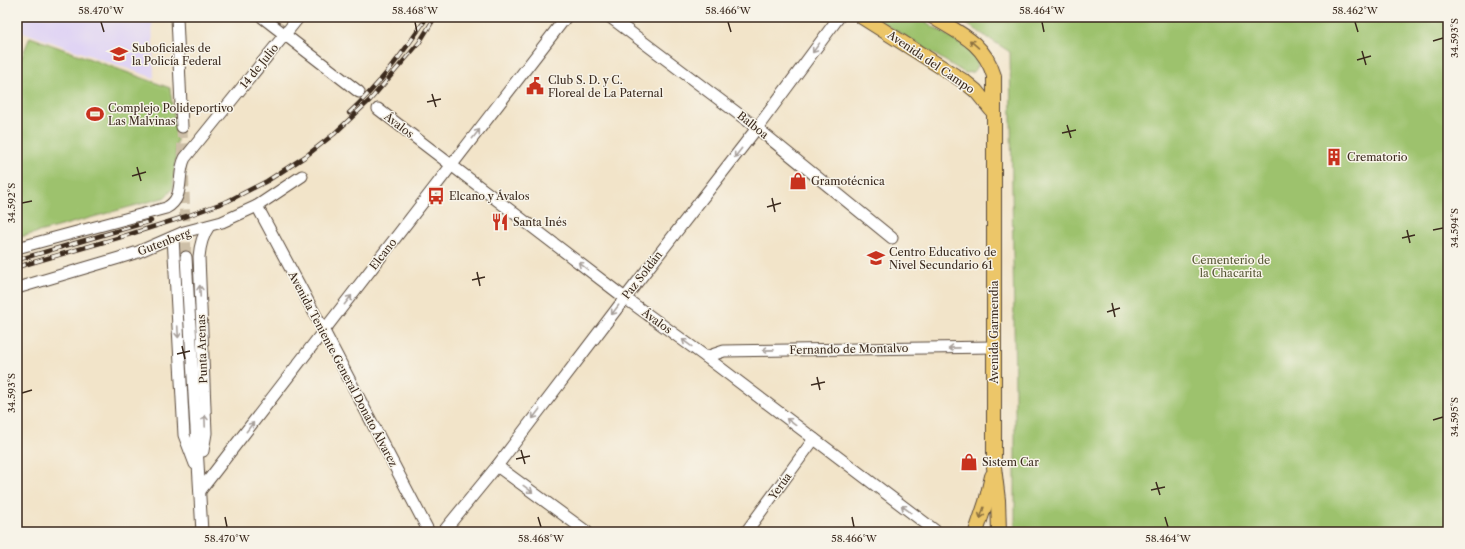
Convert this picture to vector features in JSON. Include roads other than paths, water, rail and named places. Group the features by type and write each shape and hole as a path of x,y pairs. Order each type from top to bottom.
{"main road":[{"name":"Avenida del Campo","path":"862,17 965,82 976,91 994,113"},
{"name":"Avenida Garmendia","path":"933,17 965,36 985,54 991,64 994,76 994,467 998,489 999,532"},
{"name":"Avenida Garmendia","path":"976,532 986,502 994,467"},
{"path":"979,532 988,530 994,532"}],"street":[{"path":"177,17 182,126"},
{"path":"262,17 359,92"},
{"name":"14 de Julio","path":"17,248 166,208 172,205 178,196 182,164 189,153 298,17"},
{"name":"Elcano","path":"200,491 566,17"},
{"name":"Balboa","path":"610,17 757,128 892,238"},
{"name":"Paz Soldán","path":"443,532 497,466 624,298 757,128 839,17"},
{"name":"Ávalos","path":"378,109 624,298 706,357 937,532"},
{"name":"Gutenberg","path":"17,288 120,258 184,232 209,226 228,219 257,206 302,176"},
{"name":"Avenida Teniente General Donato Álvarez","path":"257,206 429,532"},
{"name":"Punta Arenas","path":"199,473 206,433 199,257 204,234 209,226"},
{"name":"Punta Arenas","path":"173,237 184,435 199,473"},
{"name":"Punta Arenas","path":"186,257 202,532"},
{"name":"Fernando de Montalvo","path":"706,357 724,351 993,347"},
{"name":"Yerúa","path":"746,532 814,440"},
{"path":"497,466 586,532"}],"tunnel":[{"path":"182,127 186,257"}],"railway":[{"path":"349,113 371,91 391,67 427,17"},
{"path":"17,267 187,216 228,201 267,181 306,156 334,134 370,100 419,43 435,17"},
{"path":"17,260 151,221"}],"place":[{"name":"Suboficiales de la Policía Federal","path":"119,54"},
{"name":"Club S. D. y C. Floreal de La Paternal","path":"535,86"},
{"name":"Complejo Polideportivo Las Malvinas","path":"95,114"},
{"name":"Crematorio","path":"1334,157"},
{"name":"Gramotécnica","path":"798,181"},
{"name":"Elcano y Ávalos","path":"436,196"},
{"name":"Santa Inés","path":"500,222"},
{"name":"Centro Educativo de Nivel Secundario 61","path":"876,258"},
{"name":"Sistem Car","path":"969,462"}],"park label":[{"name":"Cementerio de la Chacarita","path":"1231,266"}]}
